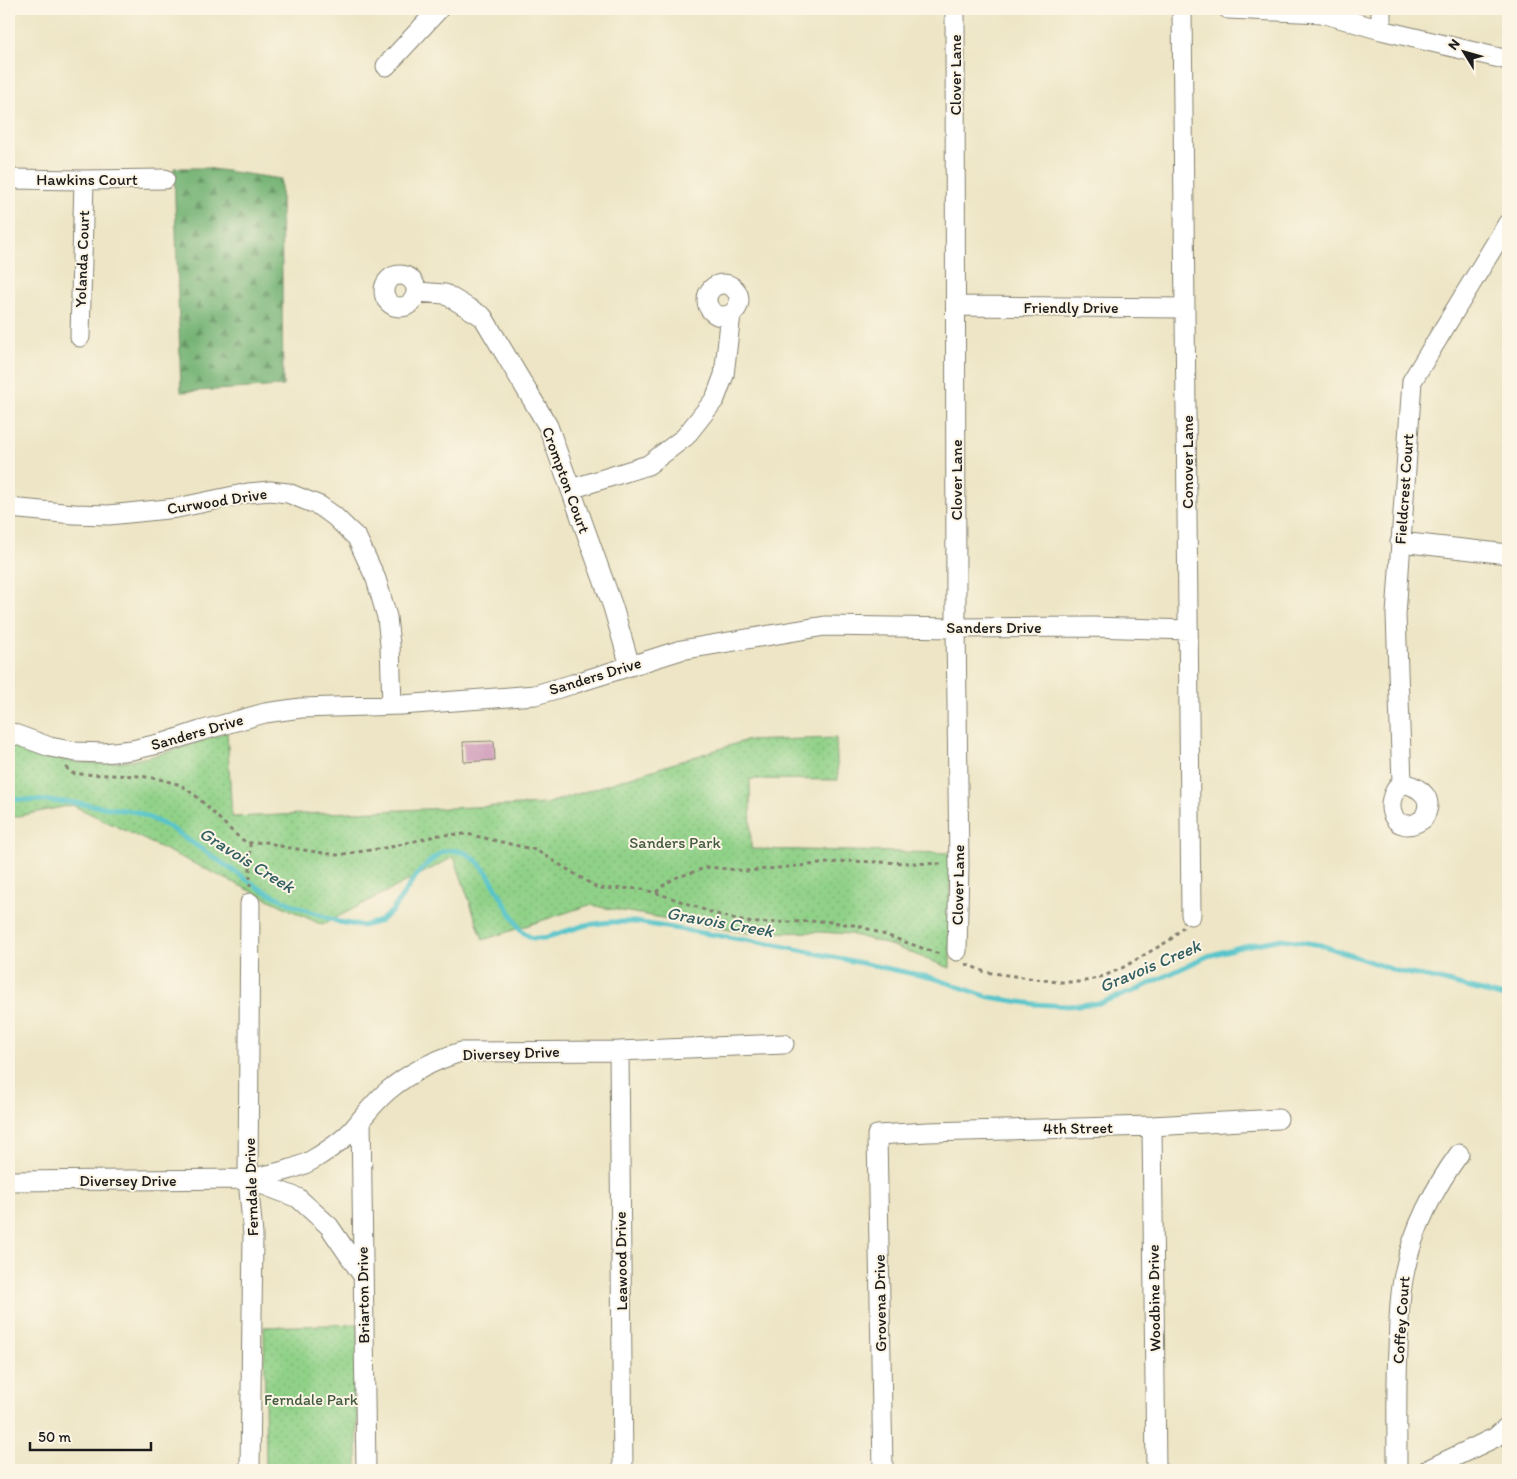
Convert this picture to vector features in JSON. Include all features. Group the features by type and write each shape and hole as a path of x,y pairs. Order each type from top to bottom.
{"street":[{"path":"386,66 439,9"},
{"name":"Clover Lane","path":"955,9 956,628 959,864 957,957"},
{"name":"Conover Lane","path":"1182,9 1191,915"},
{"path":"1228,9 1322,13 1381,30 1508,60"},
{"path":"1381,9 1381,30"},
{"name":"Hawkins Court","path":"9,179 165,179"},
{"name":"Yolanda Court","path":"80,337 84,180"},
{"name":"Fieldcrest Court","path":"1402,782 1396,615 1412,381 1508,223"},
{"name":"Crompton Court","path":"417,292 446,294 483,317 548,426 613,607 630,666"},
{"name":"Friendly Drive","path":"956,306 1185,308"},
{"path":"571,489 648,465 685,437 715,399 724,374 731,314"},
{"name":"Curwood Drive","path":"9,508 109,516 177,508 248,493 270,491 288,494 320,506 334,516 357,538 376,579 387,617 392,705"},
{"path":"1400,542 1508,554"},
{"name":"Sanders Drive","path":"9,732 76,752 104,753 132,750 167,742 265,713 301,708 392,705 534,695 681,650 824,626 956,628 1093,626 1188,630"},
{"name":"Ferndale Drive","path":"250,896 248,1178 253,1235 250,1470"},
{"name":"Diversey Drive","path":"9,1181 248,1178 283,1171 308,1162 327,1150 352,1130 389,1089 441,1058 461,1052 619,1051 784,1044"},
{"name":"Leawood Drive","path":"619,1051 623,1470"},
{"name":"Briarton Drive","path":"361,1119 366,1470"},
{"name":"4th Street","path":"877,1135 1152,1126 1278,1119"},
{"name":"Woodbine Drive","path":"1152,1126 1156,1470"},
{"name":"Grovena Drive","path":"877,1135 883,1470"},
{"name":"Coffey Court","path":"1397,1470 1396,1387 1399,1303 1405,1268 1421,1219 1442,1176 1459,1154"},
{"name":"Diversey Drive","path":"248,1178 298,1198 329,1226 363,1276"},
{"path":"1427,1470 1496,1437 1508,1426"}],"path":[{"path":"58,748 65,766 72,773 140,776 158,778 181,785 196,796 243,841 250,843 266,842 284,847 337,855 391,847 439,835 467,834 536,850 596,887 603,889 638,888 656,892 690,905 743,921 824,921 860,926 957,957 985,972 1058,982 1091,980 1122,968 1170,940 1186,924 1191,915"},
{"path":"250,843 250,896"},
{"path":"656,892 675,878 708,867 747,871 849,861 959,864"}],"green space":[{"path":"174,168 206,168 281,179 283,386 181,392"},
{"name":"Sanders Park","path":"227,732 232,817 546,804 744,741 836,738 838,780 750,779 751,849 950,853 950,968 893,946 850,934 821,932 747,933 589,905 483,940 454,857 322,925 72,805 9,818 9,742 61,759 97,763 135,760 154,756"},
{"name":"Ferndale Park","path":"358,1324 357,1470 266,1470 264,1327"}],"building":[{"path":"494,741 495,760 464,762 463,742"}],"waterway":[{"name":"Gravois Creek","path":"9,799 70,802 137,812 169,827 259,888 293,905 339,922 363,926 380,921 392,911 416,876 428,863 442,852 453,850 466,853 477,861 488,874 521,931 532,938 544,938 586,925 635,922 776,945 933,978 989,997 1034,1004 1068,1006 1100,1003 1134,991 1208,956 1240,947 1282,939 1321,945 1397,971 1508,998"}]}
